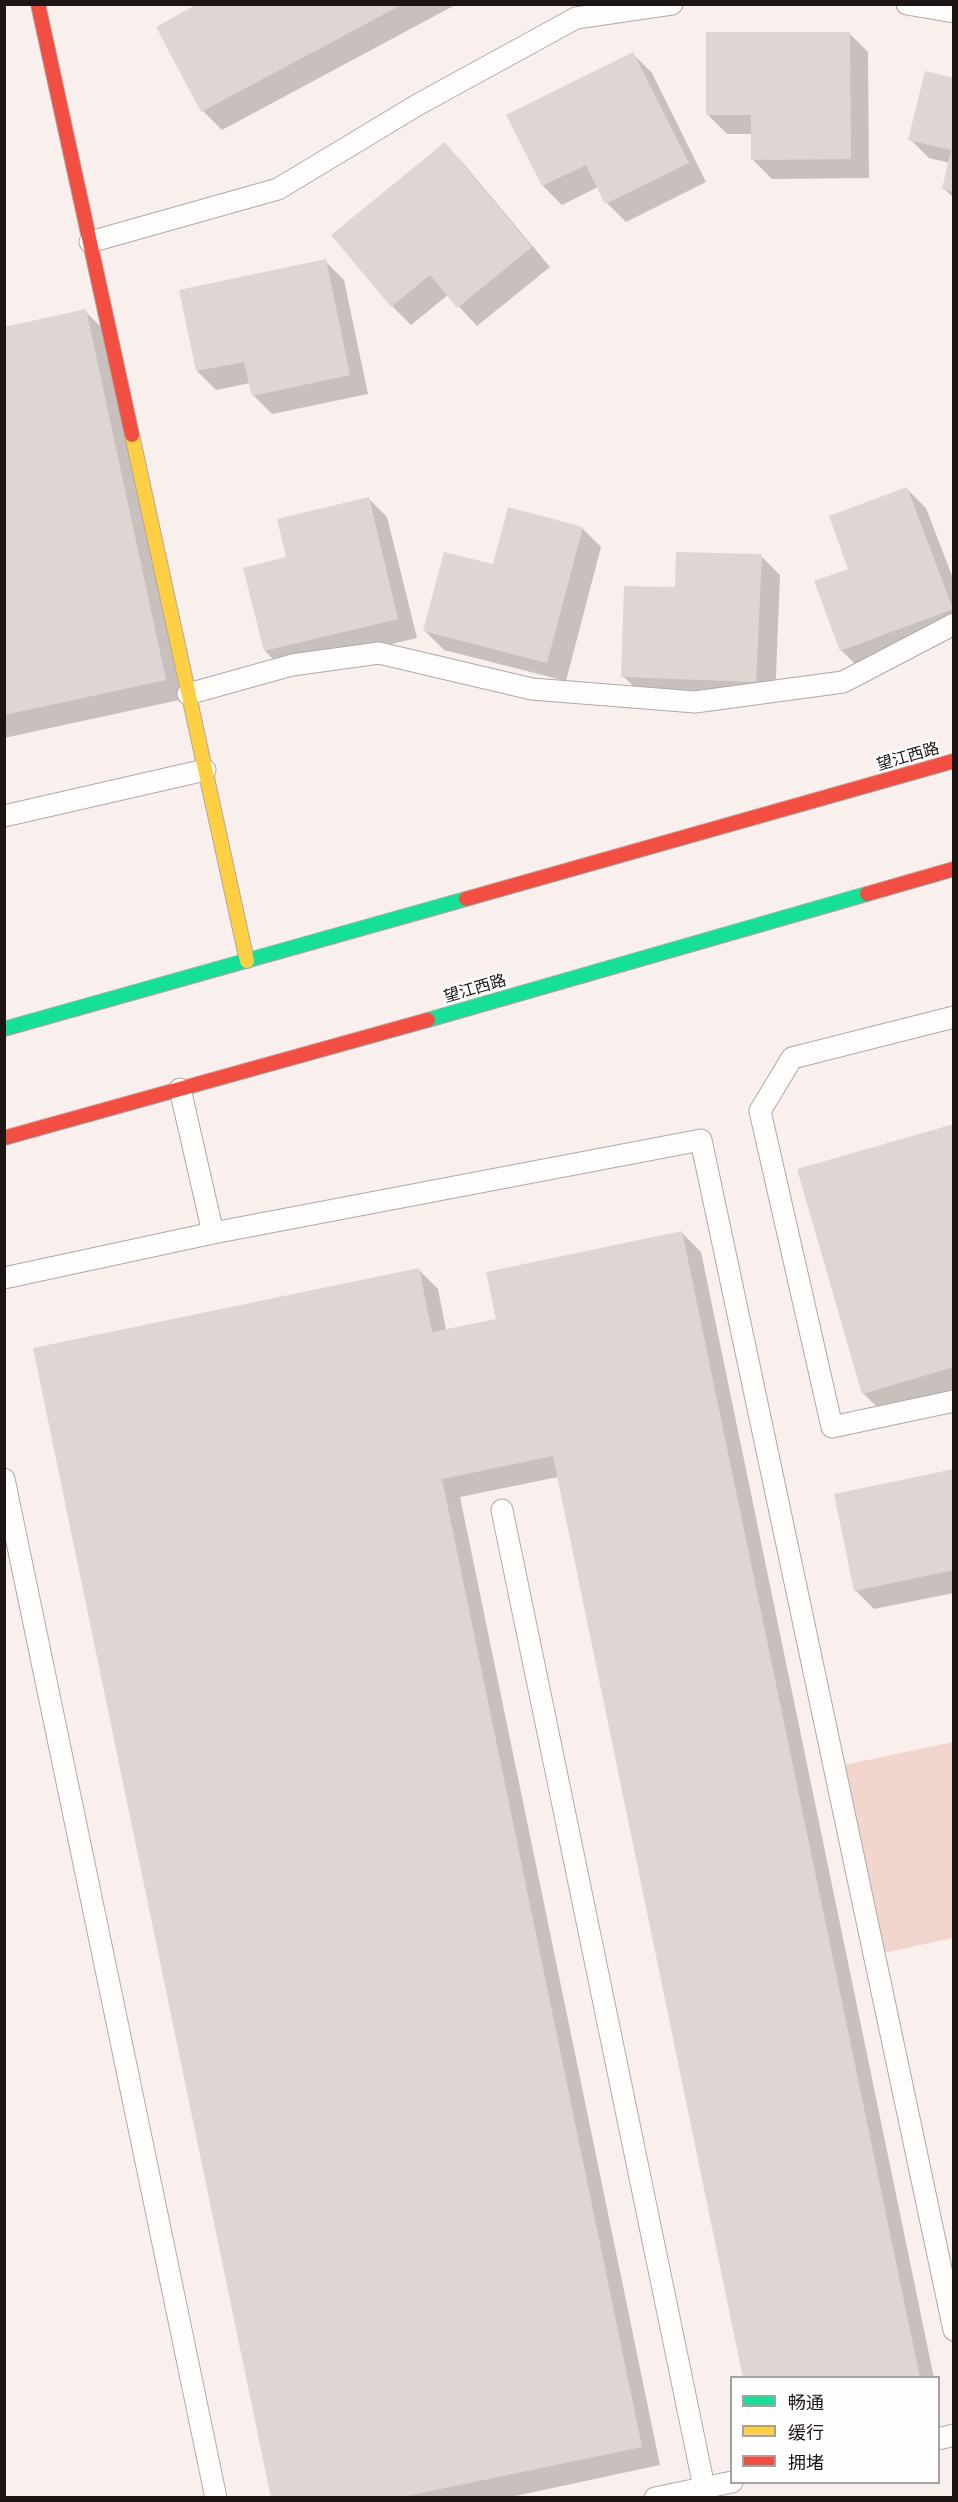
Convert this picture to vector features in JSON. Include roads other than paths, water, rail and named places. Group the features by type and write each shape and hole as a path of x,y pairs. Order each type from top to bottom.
{"main road":[{"path":"38,4 247,961"},
{"name":"望江西路","path":"4,1029 954,761"},
{"name":"望江西路","path":"4,1138 662,954 954,869"}],"lane":[{"path":"90,242 278,189 419,104 576,18 672,4"},
{"path":"907,4 954,12"},
{"path":"188,694 292,665 379,653 532,689 695,702 843,682 954,624"},
{"path":"4,816 205,770"},
{"path":"954,1017 792,1058 760,1111 832,1427 954,1401"},
{"path":"180,1089 213,1233"},
{"path":"4,1278 213,1233 700,1140 954,2330"},
{"path":"4,1479 216,2498"},
{"path":"502,1510 704,2487"},
{"path":"655,2498 730,2482"}]}
